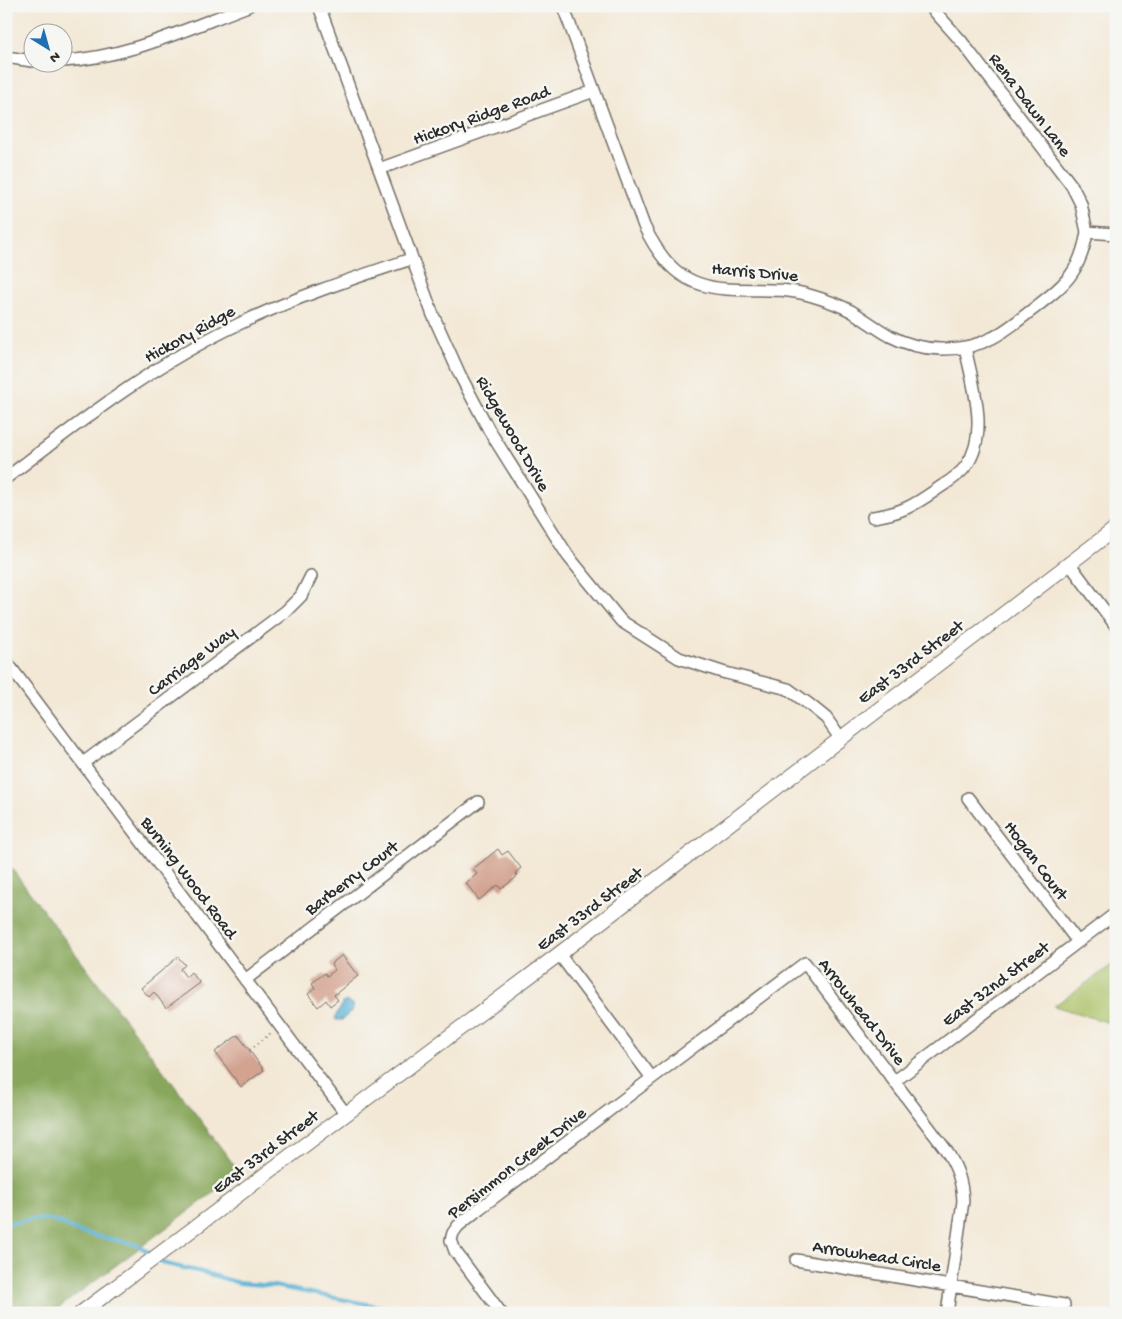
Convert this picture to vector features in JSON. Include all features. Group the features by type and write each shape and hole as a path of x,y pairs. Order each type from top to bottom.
{"street":[{"path":"72,60 108,55 136,47 248,6"},
{"name":"Ridgewood Drive","path":"319,6 411,259 433,315 460,375 489,430 568,556 621,621 678,658 722,672 788,689 826,718 840,738"},
{"name":"Harris Drive","path":"563,6 644,226 660,255 677,272 699,283 724,289 775,289 798,292 850,311 906,344 926,348 964,347 978,344 1004,331 1060,288 1073,273 1083,253 1087,232"},
{"name":"Rena Dawn Lane","path":"930,6 962,42 1072,186 1081,204 1087,232"},
{"path":"6,57 22,59"},
{"name":"Hickory Ridge Road","path":"379,170 594,91"},
{"path":"1087,232 1116,234"},
{"name":"Hickory Ridge","path":"6,478 138,381 232,328 325,288 411,259"},
{"path":"873,517 894,514 914,506 955,478 966,466 972,455 978,430 978,416 964,347"},
{"name":"East 33rd Street","path":"81,1313 559,954 1116,528"},
{"path":"1069,563 1116,626"},
{"name":"Carriage Way","path":"83,763 286,611 301,596 311,576"},
{"name":"Burning Wood Road","path":"6,661 346,1114"},
{"name":"Hogan Court","path":"968,798 1078,942"},
{"name":"Barberry Court","path":"245,980 478,802"},
{"name":"East 32nd Street","path":"895,1081 1116,913"},
{"path":"559,954 652,1078"},
{"name":"Arrowhead Drive","path":"652,1078 805,963 895,1081 949,1155 958,1172 962,1184 963,1202 947,1313"},
{"name":"Persimmon Creek Drive","path":"500,1313 455,1250 451,1240 452,1232 480,1208 610,1112 652,1078"},
{"name":"Arrowhead Circle","path":"796,1260 1064,1305"}],"path":[{"path":"250,1050 279,1025"}],"green space":[{"path":"6,861 240,1173 52,1313 6,1313"},
{"path":"1116,962 1116,1025 1054,1006"}],"water":[{"path":"347,1001 352,1004 353,1010 342,1020 336,1020 335,1018 342,1003"}],"building":[{"path":"498,849 502,855 508,851 521,868 515,873 518,876 501,889 498,885 479,900 466,883 477,874 473,869"},
{"path":"342,955 358,976 334,995 338,1000 330,1006 326,1000 318,1007 308,994 315,988 312,983 325,973 327,976 335,970 331,964"},
{"path":"178,957 185,965 180,969 186,977 191,972 200,983 166,1008 154,992 149,997 141,988"},
{"path":"238,1035 264,1070 241,1087 215,1052"}],"waterway":[{"path":"6,1224 34,1219 52,1220 79,1232 135,1244 154,1255"},
{"path":"159,1260 166,1264 239,1283 274,1286 413,1313"}]}
